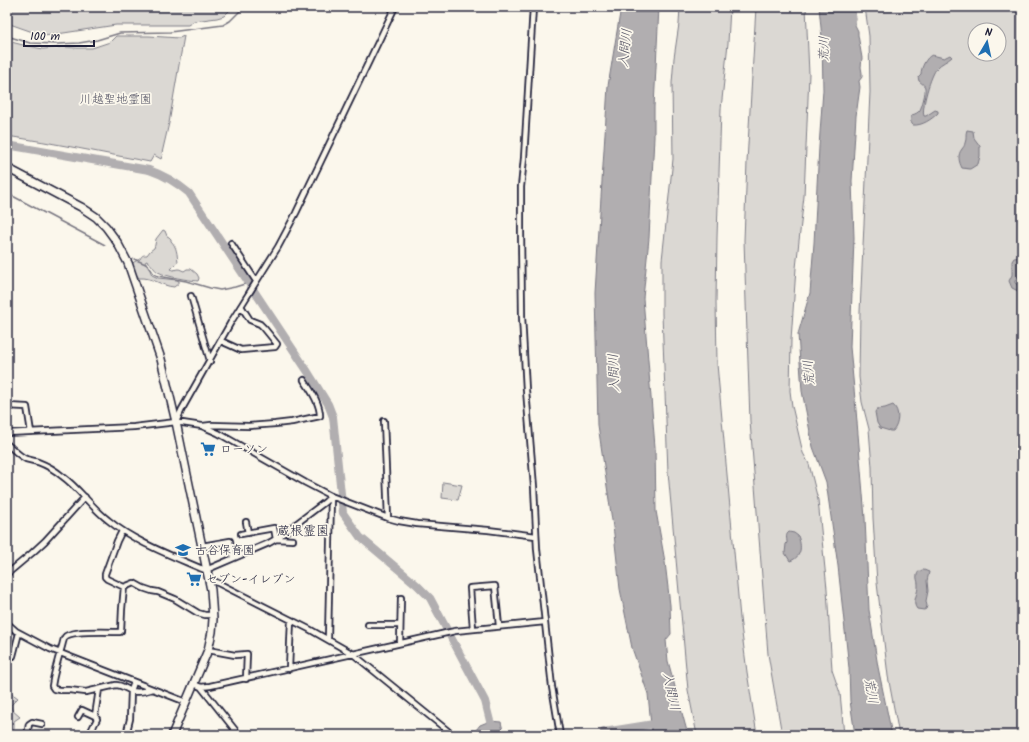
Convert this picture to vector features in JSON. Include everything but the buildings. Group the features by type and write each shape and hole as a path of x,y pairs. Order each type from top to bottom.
{"street":[{"path":"176,422 249,292 278,246 296,213 395,7"},
{"path":"533,7 521,187 521,280 524,363 534,487 537,549 552,687 560,735"},
{"path":"7,168 81,207 96,217 106,227 117,242 128,263 161,359 176,422 211,590 213,615 213,626 208,650 198,685 186,702 172,735"},
{"path":"230,243 255,282"},
{"path":"191,296 210,361"},
{"path":"221,341 241,350 276,346 277,344 264,328 260,324 250,320 241,306"},
{"path":"202,426 249,426 275,424 320,416 315,398 304,380"},
{"path":"7,406 27,407 32,432"},
{"path":"384,421 388,518"},
{"path":"7,433 134,427 176,422 202,426 218,433 331,496 399,522 536,536"},
{"path":"7,444 19,455 61,475 85,497 94,508 122,531 206,570 276,539 331,496"},
{"path":"328,638 331,496"},
{"path":"7,574 45,541 85,497"},
{"path":"246,522 248,533"},
{"path":"241,534 274,528 276,539"},
{"path":"122,531 105,574 107,579 124,587 134,583 143,588 175,599 198,613 213,615"},
{"path":"276,539 293,540"},
{"path":"202,546 230,541 233,558"},
{"path":"208,578 328,638 353,654 448,731"},
{"path":"473,629 470,588 495,586 499,626"},
{"path":"124,587 121,631 91,631 68,635 64,639 59,653 52,686 54,689 59,690 86,692 116,685 120,685 131,691 146,691 152,689"},
{"path":"400,643 401,598"},
{"path":"290,669 291,620"},
{"path":"198,685 210,686 443,633 545,622"},
{"path":"7,623 19,633 59,653 186,702"},
{"path":"368,625 400,625"},
{"path":"13,656 19,633"},
{"path":"208,650 235,655 247,654 246,678"},
{"path":"126,735 130,719 131,691 134,682"},
{"path":"198,685 239,735"},
{"path":"99,689 95,716 97,719 91,731 100,735"},
{"path":"78,717 82,710 95,716"},
{"path":"27,735 29,724 32,722 42,724"}],"green space":[{"path":"7,7 233,7 224,16 194,21 188,25 116,25 44,36 7,23"},
{"path":"680,7 730,7 721,109 717,237 717,364 740,618 757,735 697,735 688,690 668,472 662,314 662,260 673,159 672,83"},
{"path":"756,7 806,7 809,74 804,196 796,268 791,340 790,391 803,453 809,464 818,500 827,589 832,670 840,693 844,735 782,735 768,654 750,421 744,240"},
{"path":"865,7 1022,7 1022,735 899,735 888,676 877,583 869,429 862,402 859,377 860,312 870,92 869,36"},
{"name":"川越聖地霊園","path":"116,36 179,38 184,36 169,123 161,159 154,155 150,162 7,136 7,41 43,49 63,47 92,48 110,42"},
{"path":"163,230 171,239 176,248 178,262 171,269 179,269 184,271 191,269 197,274 199,278 198,281 162,274 156,271 150,263 146,261 145,263 152,275 158,278 179,281 179,283 174,287 149,279 139,278 132,268 132,264 134,262 147,255 154,248 156,239"},
{"path":"443,482 462,485 458,500 442,498"},
{"path":"7,690 18,698 11,705 12,710 20,717 14,721 12,735 7,735 10,733 10,721 7,719"}],"water":[{"name":"入間川","path":"621,7 659,7 649,238 643,298 655,447 656,511 665,562 670,605 671,634 666,640 668,661 688,735 652,735 648,694 632,648 620,589 614,534 598,425 595,293 608,86"},
{"name":"荒川","path":"819,7 854,7 856,18 855,25 858,31 862,58 862,77 859,81 860,87 856,116 852,181 854,238 850,347 865,518 869,610 878,667 892,735 855,735 850,701 849,668 838,566 826,482 813,447 802,391 798,334 810,293 823,90 822,38"},
{"path":"932,55 944,58 950,55 952,57 939,66 935,71 929,84 925,99 923,112 924,116 935,110 938,111 938,113 927,122 913,125 911,122 911,116 920,110 925,93 925,87 919,81 918,77 921,74 926,60"},
{"path":"967,130 973,131 974,138 980,146 978,164 970,169 962,168 959,158 960,151 966,141"},
{"path":"1022,257 1022,274 1018,276 1015,281 1015,283 1019,285 1022,284 1022,291 1018,291 1012,288 1009,281 1012,275 1012,261 1014,258"},
{"path":"893,405 898,414 895,428 893,431 890,431 880,428 877,423 875,412 877,409"},
{"path":"789,532 798,536 800,544 799,554 790,561 785,553 787,535"},
{"path":"924,570 929,572 927,581 927,606 924,610 917,609 915,606 915,600 918,587 917,575 920,571"},
{"path":"490,721 501,722 504,735 472,735 480,725"}],"waterway":[{"path":"7,36 30,43 58,44 97,40 120,33 170,32 223,25 230,21 244,7"},
{"path":"7,145 149,170 160,174 189,193 328,404 333,417 343,513 360,537 417,585 430,598 485,701 490,721 497,735"},
{"path":"7,193 105,245"},
{"path":"134,259 148,265 154,274 158,276 186,281 210,288 220,290 248,283"},
{"path":"604,732 660,723"}],"place":[{"name":"ローソン","path":"208,449"},
{"name":"古谷保育園","path":"183,550"},
{"name":"セブン-イレブン","path":"194,579"}],"district":[{"name":"蔵根霊園","path":"303,530"}]}
